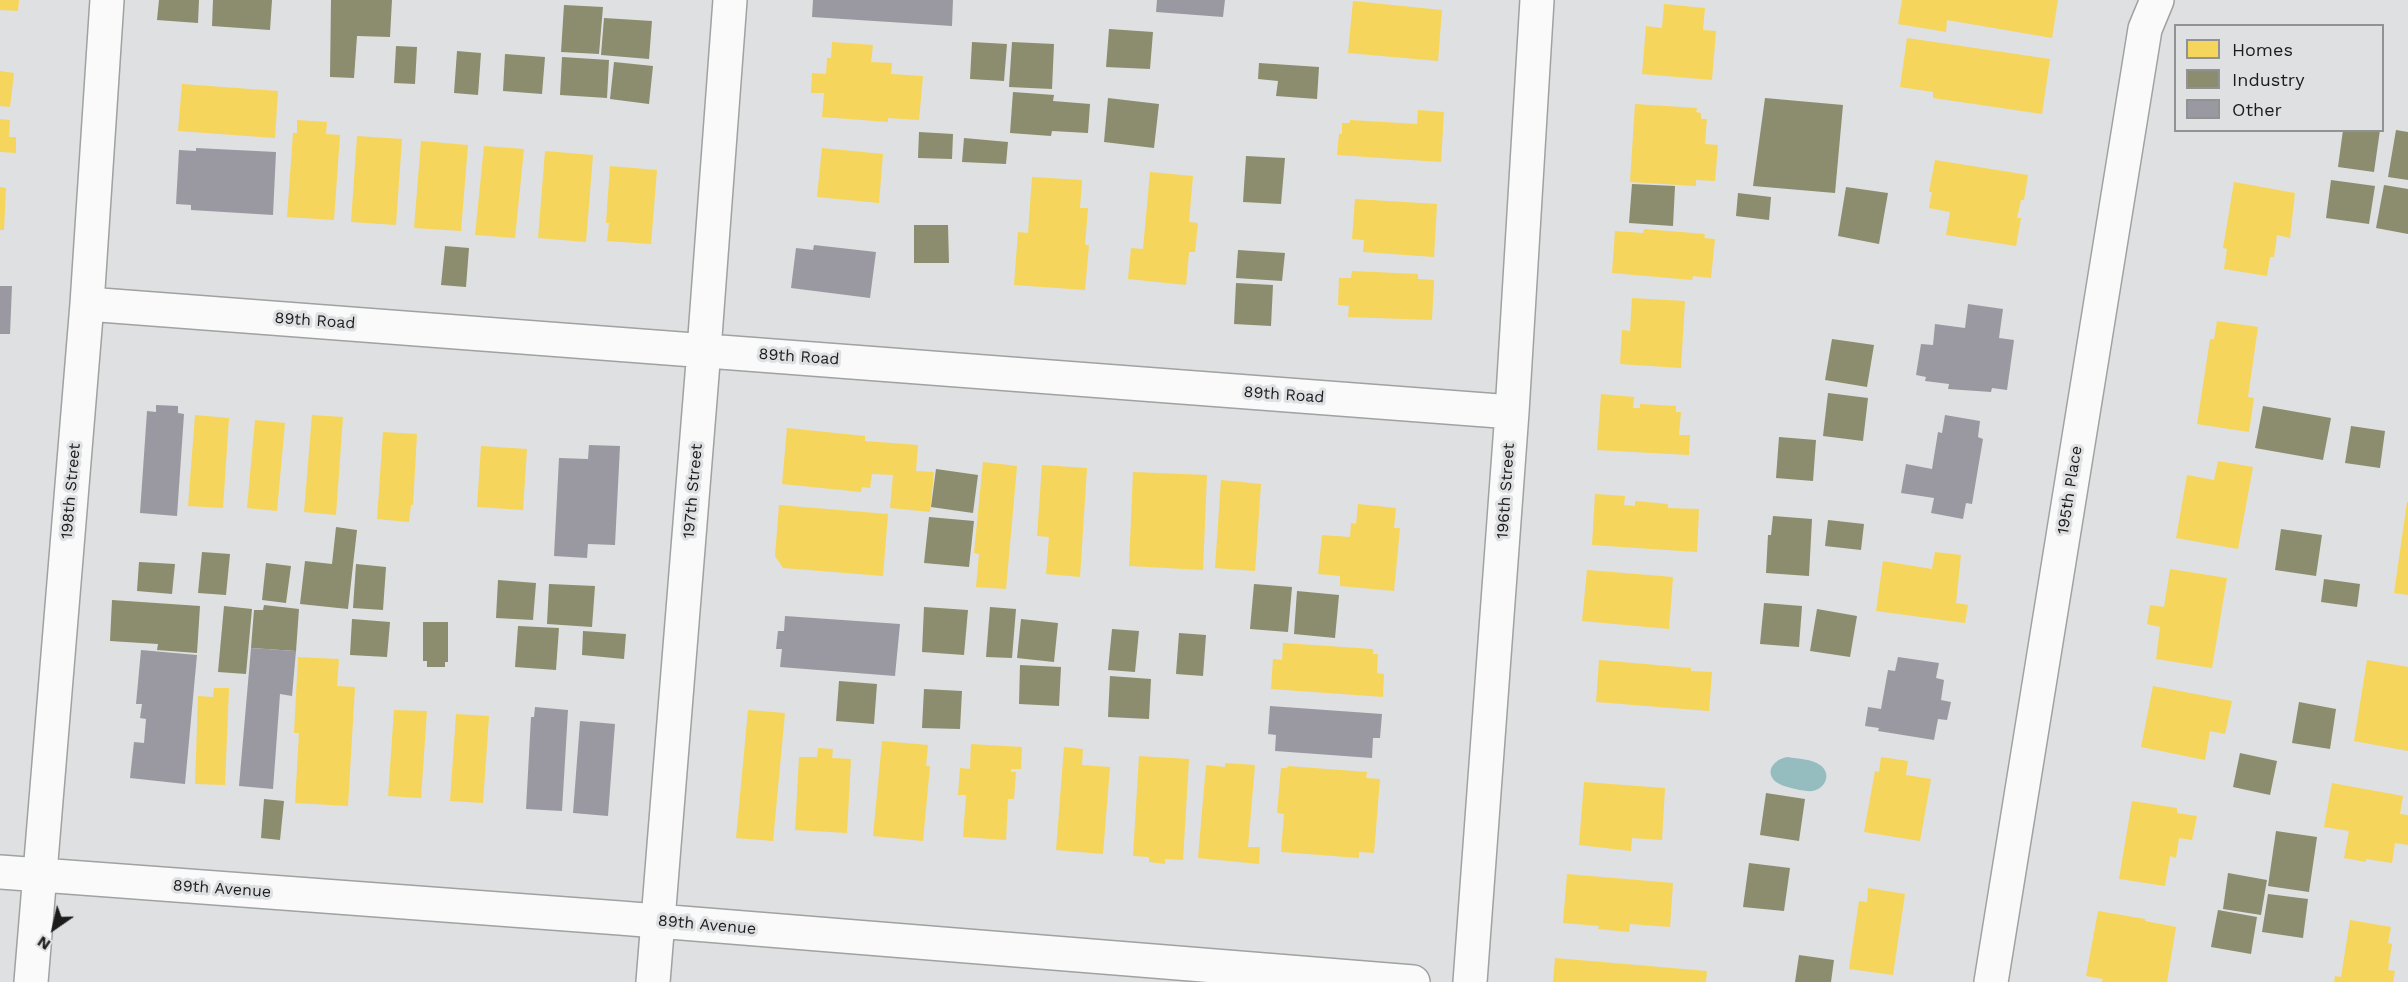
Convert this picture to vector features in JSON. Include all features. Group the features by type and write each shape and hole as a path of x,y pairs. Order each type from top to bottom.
{"street":[{"name":"198th Street","path":"31,982 87,304 107,0"},
{"name":"197th Street","path":"653,982 730,0"},
{"name":"196th Street","path":"1470,982 1512,412 1538,0"},
{"name":"195th Place","path":"1991,982 2145,28 2157,0"},
{"name":"89th Road","path":"87,304 1512,412"},
{"name":"89th Avenue","path":"0,872 658,921 1413,982"}],"water":[{"path":"1788,757 1809,760 1820,765 1826,774 1822,786 1813,791 1807,791 1776,782 1772,778 1771,770 1776,762"}],"building: Homes":[{"path":"0,0 19,0 18,11 0,10"},
{"path":"1902,0 2058,0 2052,38 1947,20 1946,32 1898,24"},
{"path":"1353,1 1442,10 1438,61 1348,53"},
{"path":"1664,4 1705,8 1703,30 1716,31 1712,80 1642,74 1646,26 1662,28"},
{"path":"1907,38 2050,59 2042,114 1933,98 1933,92 1900,87"},
{"path":"832,42 873,45 871,62 892,63 891,74 923,76 919,120 888,118 888,122 822,117 824,93 811,93 812,73 826,74 827,58 831,58"},
{"path":"0,71 14,73 10,107 0,106"},
{"path":"182,84 278,91 275,138 178,131"},
{"path":"1635,104 1697,108 1696,112 1701,113 1701,119 1707,119 1705,144 1718,145 1715,181 1696,180 1696,186 1630,182"},
{"path":"1418,110 1444,112 1441,162 1337,155 1342,123 1350,123 1350,120 1417,124"},
{"path":"0,119 10,120 9,137 16,137 16,153 0,152"},
{"path":"297,120 327,122 326,134 340,135 334,220 287,217 293,133 297,133"},
{"path":"357,136 402,139 396,225 351,222"},
{"path":"421,141 468,145 461,231 414,228"},
{"path":"484,146 524,149 515,238 475,235"},
{"path":"822,148 883,154 879,203 817,197"},
{"path":"545,151 593,155 586,242 538,238"},
{"path":"1935,160 2028,175 2024,200 2021,200 2017,218 2021,218 2016,246 1946,235 1950,212 1929,208 1932,192 1929,192"},
{"path":"610,166 657,170 651,244 607,241"},
{"path":"1150,172 1193,176 1189,222 1198,223 1195,252 1189,252 1186,285 1128,279 1131,248 1143,249"},
{"path":"1032,177 1082,180 1080,208 1088,208 1085,245 1089,245 1085,290 1014,285 1018,232 1028,233"},
{"path":"2234,182 2295,193 2290,238 2277,235 2274,257 2270,257 2267,276 2224,269 2227,249 2223,248"},
{"path":"0,187 6,188 4,230 0,230"},
{"path":"1355,199 1437,204 1434,257 1363,252 1364,240 1352,239"},
{"path":"1644,229 1705,234 1704,238 1715,239 1711,278 1693,276 1692,280 1612,273 1615,231 1643,233"},
{"path":"1352,271 1418,274 1418,279 1434,280 1432,320 1348,317 1349,306 1338,305 1339,278 1351,278"},
{"path":"1632,298 1685,301 1681,368 1620,364 1622,330 1630,331"},
{"path":"2217,321 2258,327 2248,397 2254,398 2249,432 2197,424 2210,339 2214,339"},
{"path":"1601,394 1634,397 1633,408 1640,408 1640,404 1676,406 1676,412 1681,412 1679,435 1690,435 1689,455 1597,450"},
{"path":"195,415 229,418 223,508 188,506"},
{"path":"312,415 343,417 336,515 304,512"},
{"path":"255,420 285,423 277,511 247,508"},
{"path":"787,428 865,436 865,441 918,445 916,471 934,472 930,512 890,508 893,475 872,474 870,488 862,487 861,492 782,484"},
{"path":"383,432 417,434 413,505 411,505 409,522 377,519"},
{"path":"481,446 527,449 523,510 477,507"},
{"path":"2218,461 2253,467 2238,549 2176,538 2187,475 2214,480"},
{"path":"983,462 1017,466 1006,589 976,587 979,554 974,553"},
{"path":"1042,465 1087,468 1080,577 1046,574 1049,537 1037,536"},
{"path":"1133,472 1207,475 1203,570 1129,566"},
{"path":"1221,480 1261,484 1255,571 1215,568"},
{"path":"1595,494 1625,496 1624,505 1635,506 1635,501 1668,504 1668,508 1699,509 1697,552 1592,545"},
{"path":"2408,502 2408,595 2394,593"},
{"path":"1358,504 1396,508 1394,528 1400,528 1394,591 1340,586 1340,576 1318,574 1322,535 1350,537 1351,523 1356,524"},
{"path":"779,505 888,514 883,576 783,568 775,556"},
{"path":"1935,552 1961,555 1956,603 1968,605 1965,623 1876,611 1883,561 1932,569"},
{"path":"2170,569 2227,578 2212,668 2156,659 2160,627 2147,624 2150,605 2164,607"},
{"path":"1587,570 1673,577 1669,629 1582,621"},
{"path":"1283,643 1373,649 1373,654 1378,654 1377,673 1384,674 1383,697 1271,689 1273,659 1282,660"},
{"path":"298,657 339,659 337,686 355,687 348,806 295,803 299,733 294,733"},
{"path":"1599,660 1712,672 1709,711 1596,702"},
{"path":"2367,660 2408,667 2408,751 2354,741"},
{"path":"2153,686 2232,701 2225,734 2210,731 2205,760 2141,747"},
{"path":"214,688 229,688 225,785 195,784 198,696 213,697"},
{"path":"394,710 427,711 421,798 388,796"},
{"path":"748,710 785,713 773,841 736,838"},
{"path":"456,714 489,716 483,803 450,801"},
{"path":"882,741 928,745 926,766 930,766 923,841 873,836"},
{"path":"971,744 1022,747 1021,769 1011,769 1011,772 1016,772 1014,799 1008,799 1006,840 963,837 966,795 958,795 960,768 970,769"},
{"path":"1064,747 1083,749 1082,765 1110,767 1103,854 1056,850"},
{"path":"818,748 833,749 832,758 851,759 847,833 795,830 799,757 817,757"},
{"path":"1139,756 1189,759 1183,860 1165,859 1165,864 1149,862 1149,857 1133,856"},
{"path":"1881,757 1908,761 1906,775 1931,779 1920,841 1864,832 1875,771 1879,772"},
{"path":"1225,763 1255,765 1248,847 1260,847 1259,864 1198,858 1206,765 1225,767"},
{"path":"1288,766 1367,772 1366,778 1380,779 1374,853 1359,852 1359,858 1281,852 1284,814 1277,813 1281,768"},
{"path":"1584,782 1665,788 1662,840 1632,838 1631,851 1579,845"},
{"path":"2332,783 2403,796 2400,814 2408,815 2408,845 2395,843 2392,863 2344,858 2349,831 2324,827"},
{"path":"2132,801 2177,808 2177,813 2197,816 2192,840 2179,838 2176,858 2170,856 2165,886 2119,879"},
{"path":"1567,874 1673,883 1670,927 1630,924 1629,932 1598,929 1599,926 1563,923"},
{"path":"1868,888 1905,894 1893,975 1849,969 1859,901 1867,902"},
{"path":"2098,911 2176,927 2167,982 2102,982 2103,979 2086,976"},
{"path":"2350,920 2391,927 2388,943 2392,944 2388,970 2395,971 2393,982 2334,982 2335,976 2341,977"},
{"path":"1555,958 1707,971 1706,982 1553,982"}],"building: Industry":[{"path":"159,0 199,0 198,23 157,20"},
{"path":"213,0 272,0 270,30 212,26"},
{"path":"331,0 392,0 390,37 357,36 354,78 330,77"},
{"path":"564,5 603,7 599,54 561,52"},
{"path":"604,18 652,21 649,59 601,55"},
{"path":"1109,29 1153,32 1150,69 1106,67"},
{"path":"972,42 1007,44 1004,81 970,79"},
{"path":"1012,42 1054,44 1052,89 1009,87"},
{"path":"396,46 417,47 415,84 394,83"},
{"path":"457,51 481,53 478,95 454,93"},
{"path":"505,54 545,57 542,94 503,91"},
{"path":"562,57 609,60 607,98 560,95"},
{"path":"614,62 653,66 649,104 610,99"},
{"path":"1259,63 1319,67 1317,99 1276,96 1278,81 1258,79"},
{"path":"1013,92 1054,95 1053,101 1090,104 1088,133 1052,131 1051,136 1010,133"},
{"path":"1108,98 1159,104 1154,148 1104,142"},
{"path":"1765,98 1843,105 1835,193 1753,186"},
{"path":"2396,130 2408,132 2408,180 2388,177"},
{"path":"919,132 953,134 952,159 918,158"},
{"path":"2343,132 2380,132 2374,172 2338,167"},
{"path":"964,138 1008,142 1006,164 962,162"},
{"path":"1246,156 1285,158 1281,204 1243,202"},
{"path":"2331,180 2375,186 2369,224 2326,218"},
{"path":"1632,184 1675,186 1673,226 1629,223"},
{"path":"2384,185 2408,189 2408,234 2376,228"},
{"path":"1846,187 1888,193 1879,244 1838,236"},
{"path":"1738,193 1771,197 1769,220 1736,216"},
{"path":"914,225 948,225 949,263 914,263"},
{"path":"445,246 469,248 466,287 441,285"},
{"path":"1238,250 1285,253 1282,281 1236,278"},
{"path":"1236,283 1273,285 1271,326 1234,324"},
{"path":"1832,339 1874,345 1867,387 1825,380"},
{"path":"1828,393 1868,398 1863,441 1823,436"},
{"path":"2263,406 2331,418 2323,460 2255,448"},
{"path":"2351,426 2385,431 2380,468 2345,463"},
{"path":"1779,437 1816,440 1813,481 1776,478"},
{"path":"936,469 978,475 973,513 931,507"},
{"path":"1773,516 1812,519 1809,576 1766,573 1768,535 1771,535"},
{"path":"929,517 974,521 969,567 924,563"},
{"path":"1828,520 1864,524 1861,550 1825,546"},
{"path":"336,527 357,530 348,609 300,604 305,561 332,564"},
{"path":"2281,529 2322,535 2316,576 2275,570"},
{"path":"202,552 230,554 226,595 198,593"},
{"path":"139,562 175,564 172,594 137,591"},
{"path":"266,563 291,566 286,603 262,600"},
{"path":"356,564 386,567 383,610 353,608"},
{"path":"2324,579 2360,584 2357,607 2321,602"},
{"path":"498,580 536,583 533,620 496,618"},
{"path":"549,584 595,586 592,627 547,624"},
{"path":"1254,584 1292,587 1288,632 1250,629"},
{"path":"1297,591 1339,595 1335,638 1294,634"},
{"path":"112,600 200,606 197,653 157,650 158,644 110,641"},
{"path":"1764,603 1802,606 1799,647 1760,644"},
{"path":"264,605 299,609 296,651 251,648 254,610 263,610"},
{"path":"224,606 252,609 246,674 218,672"},
{"path":"924,607 968,610 964,655 922,652"},
{"path":"990,607 1016,609 1012,658 986,657"},
{"path":"1817,609 1857,616 1850,657 1810,651"},
{"path":"352,619 390,622 387,657 350,655"},
{"path":"1021,619 1058,623 1054,662 1017,658"},
{"path":"423,622 448,622 448,662 445,662 445,667 427,667 427,661 423,661"},
{"path":"518,626 559,628 556,670 515,667"},
{"path":"1112,629 1139,631 1135,672 1108,670"},
{"path":"583,631 626,634 624,659 582,655"},
{"path":"1179,633 1206,635 1203,676 1176,674"},
{"path":"1020,665 1061,667 1059,706 1019,704"},
{"path":"1110,676 1151,679 1149,719 1108,717"},
{"path":"839,681 877,684 874,724 836,721"},
{"path":"924,689 962,691 960,729 922,728"},
{"path":"2299,702 2336,709 2330,749 2292,743"},
{"path":"2240,753 2277,761 2270,795 2233,787"},
{"path":"1766,793 1805,799 1799,841 1760,835"},
{"path":"264,799 284,801 280,840 261,838"},
{"path":"2276,831 2317,837 2309,892 2268,886"},
{"path":"1749,863 1790,868 1784,911 1743,907"},
{"path":"2228,873 2267,880 2261,915 2223,909"},
{"path":"2268,894 2308,899 2303,938 2262,932"},
{"path":"2218,910 2257,917 2251,954 2211,947"},
{"path":"1799,955 1834,960 1831,982 1795,982"}],"building: Other":[{"path":"813,0 953,0 952,26 812,17"},
{"path":"1157,0 1225,0 1223,17 1156,12"},
{"path":"196,148 276,152 273,215 191,210 191,205 176,204 179,150 196,151"},
{"path":"814,245 876,252 870,298 791,288 796,248 813,250"},
{"path":"0,286 12,286 10,334 0,334"},
{"path":"1968,304 2003,309 1999,338 2014,340 2007,390 1992,388 1991,392 1948,389 1949,384 1925,381 1926,377 1916,375 1921,344 1933,345 1935,324 1965,328"},
{"path":"156,405 178,406 178,413 184,414 177,516 140,513 147,411 156,412"},
{"path":"1945,415 1980,421 1978,437 1983,439 1972,504 1966,503 1963,519 1931,513 1934,498 1901,493 1906,464 1932,469 1938,432 1942,433"},
{"path":"589,445 620,446 615,545 588,544 587,558 554,556 559,458 588,459"},
{"path":"785,616 900,624 895,676 780,667 782,649 776,649 778,631 784,631"},
{"path":"251,648 296,651 292,696 280,694 273,789 239,786"},
{"path":"141,650 197,655 185,784 130,778 134,742 144,743 146,719 140,718 142,704 136,704"},
{"path":"1898,657 1939,663 1936,678 1944,680 1941,700 1951,702 1947,720 1938,719 1934,740 1878,731 1879,728 1865,726 1868,707 1881,709 1888,670 1895,671"},
{"path":"1270,706 1382,714 1380,738 1373,738 1372,758 1275,751 1276,735 1268,734"},
{"path":"535,707 568,710 562,811 526,809 531,717 534,717"},
{"path":"580,721 615,724 608,816 573,813"}]}
